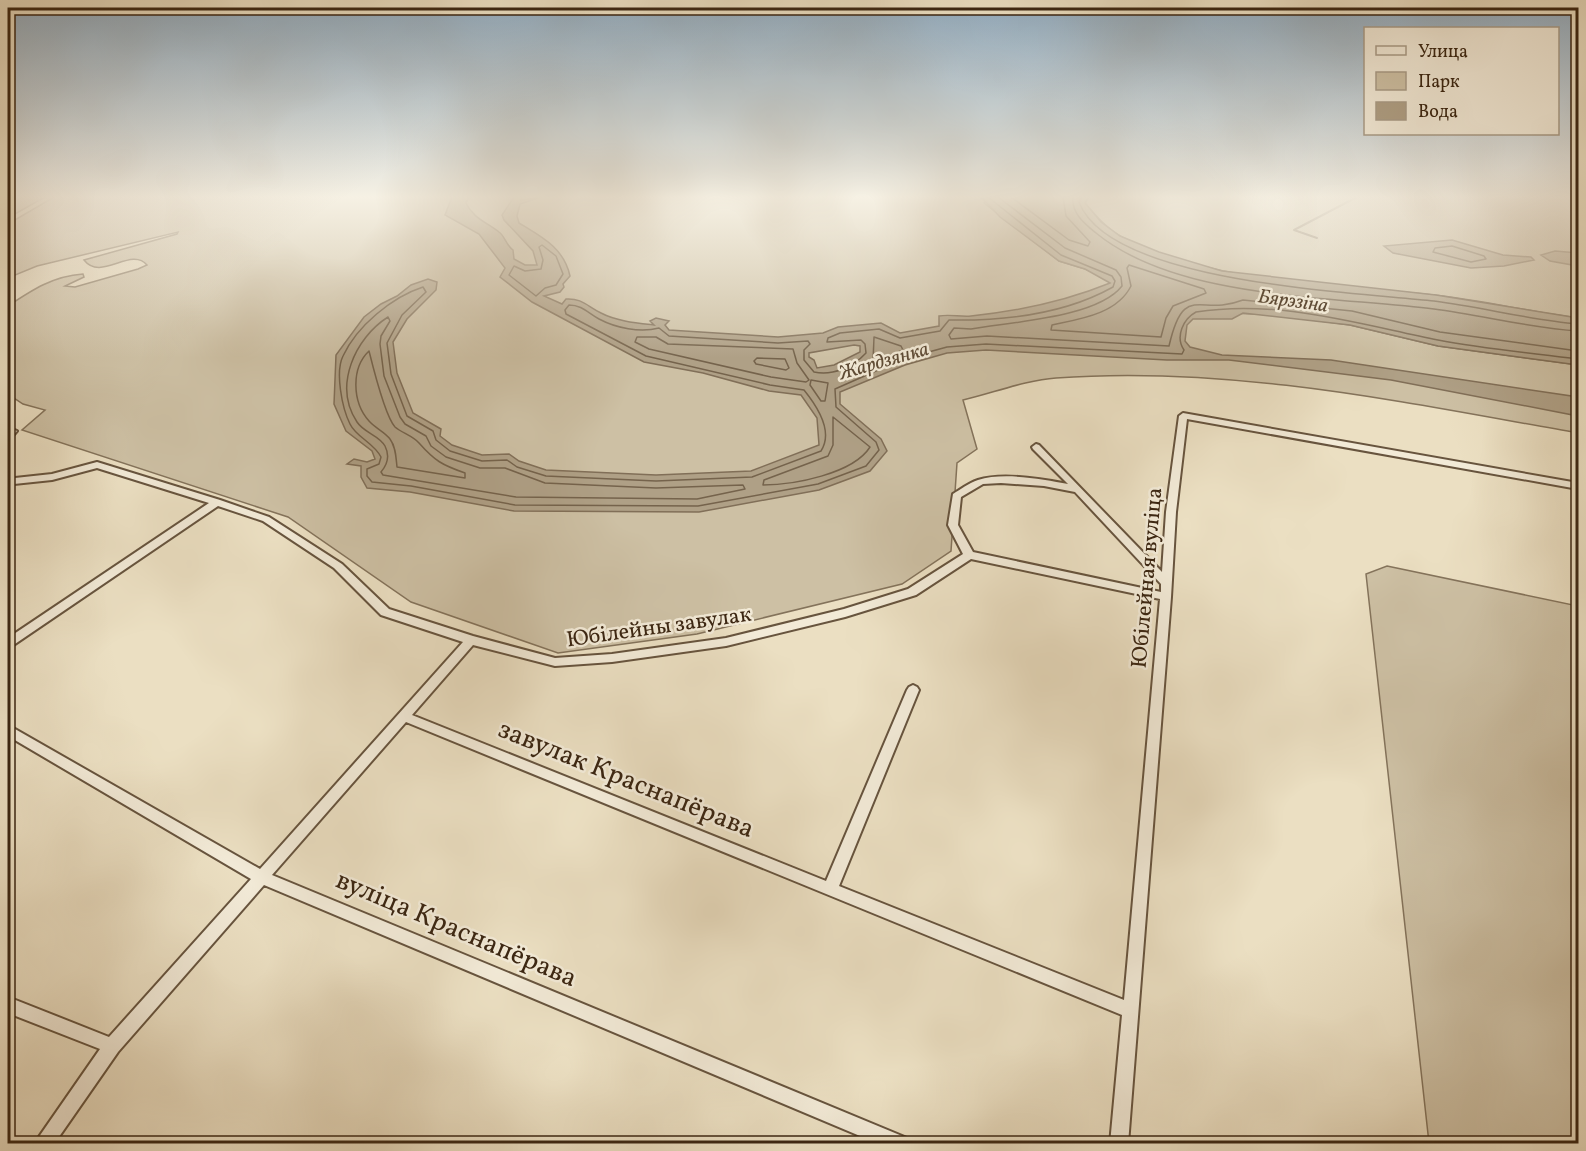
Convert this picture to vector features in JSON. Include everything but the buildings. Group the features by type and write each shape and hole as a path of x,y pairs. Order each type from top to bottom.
{"street":[{"name":"Юбілейная вуліца","path":"1119,1143 1166,597 1171,512 1183,416 1578,486"},
{"path":"8,430 13,431 8,436"},
{"path":"1036,447 1167,583"},
{"name":"Юбілейны завулак","path":"8,478 14,481 52,477 97,465 217,501 266,519 338,566 385,612 471,640 555,662 612,658 726,642 845,613 912,592 969,555"},
{"path":"1078,490 1069,486 1021,481 981,482 956,496 953,525 969,555 1166,597"},
{"path":"8,643 217,501"},
{"path":"43,1143 112,1046 471,640"},
{"path":"830,888 913,690"},
{"name":"завулак Краснапёрава","path":"403,716 1129,1010"},
{"name":"вуліца Краснапёрава","path":"8,730 261,877 901,1143"},
{"path":"8,1005 112,1046"}],"green space":[{"path":"8,251 100,251 37,266 8,278"},
{"path":"117,251 1046,251 1059,261 1229,313 1275,315 1350,325 1438,346 1578,365 1578,433 1384,399 1253,382 1122,375 1033,381 963,400 977,449 957,463 951,551 902,584 697,634 558,653 411,602 288,517 22,430 45,410 23,404 8,394 8,306 34,289 72,275 83,274 84,277 65,286 75,287 147,265 140,260 133,259 99,267 91,266 84,260"},
{"path":"1153,251 1578,251 1578,318 1452,297 1275,280 1195,264"},
{"path":"1387,566 1578,606 1578,1143 1429,1143 1366,574"}],"water":[{"path":"492,251 513,251 514,259 525,265 537,265 533,251 557,251 563,258 570,276 560,292 544,296 562,304 566,299 576,300 607,316 627,321 654,325 650,321 656,318 669,321 665,325 669,330 778,337 823,333 838,327 881,323 900,333 939,326 939,316 971,316 1024,308 1059,300 1110,283 1085,269 1059,261 1045,251 1156,251 1222,271 1436,295 1578,318 1578,365 1438,346 1350,325 1243,313 1232,319 1193,319 1187,325 1185,341 1190,347 1222,355 1331,360 1578,397 1578,416 1391,380 1229,360 1167,360 986,350 947,353 905,365 840,392 840,404 881,439 887,451 870,471 819,490 699,512 514,511 410,492 367,488 361,477 361,466 347,464 354,459 367,462 375,459 372,451 346,431 334,404 336,355 364,317 411,285 428,279 437,282 436,290 407,319 393,342 397,373 413,413 441,429 440,436 452,445 482,455 509,454 519,461 546,470 656,475 751,471 819,445 817,418 801,395 769,391 703,373 644,362 532,302 500,277 505,268","holes":["854,345 860,346 860,352 834,365 817,368 814,360 809,357 809,353"]},
{"path":"1390,251 1488,251 1503,255 1531,257 1534,260 1504,266 1471,268"},
{"path":"1555,251 1578,253 1578,266 1550,261 1541,255"}],"water label":[{"name":"Бярэзіна","path":"1293,302"},
{"name":"Жардзянка","path":"884,362"}]}
